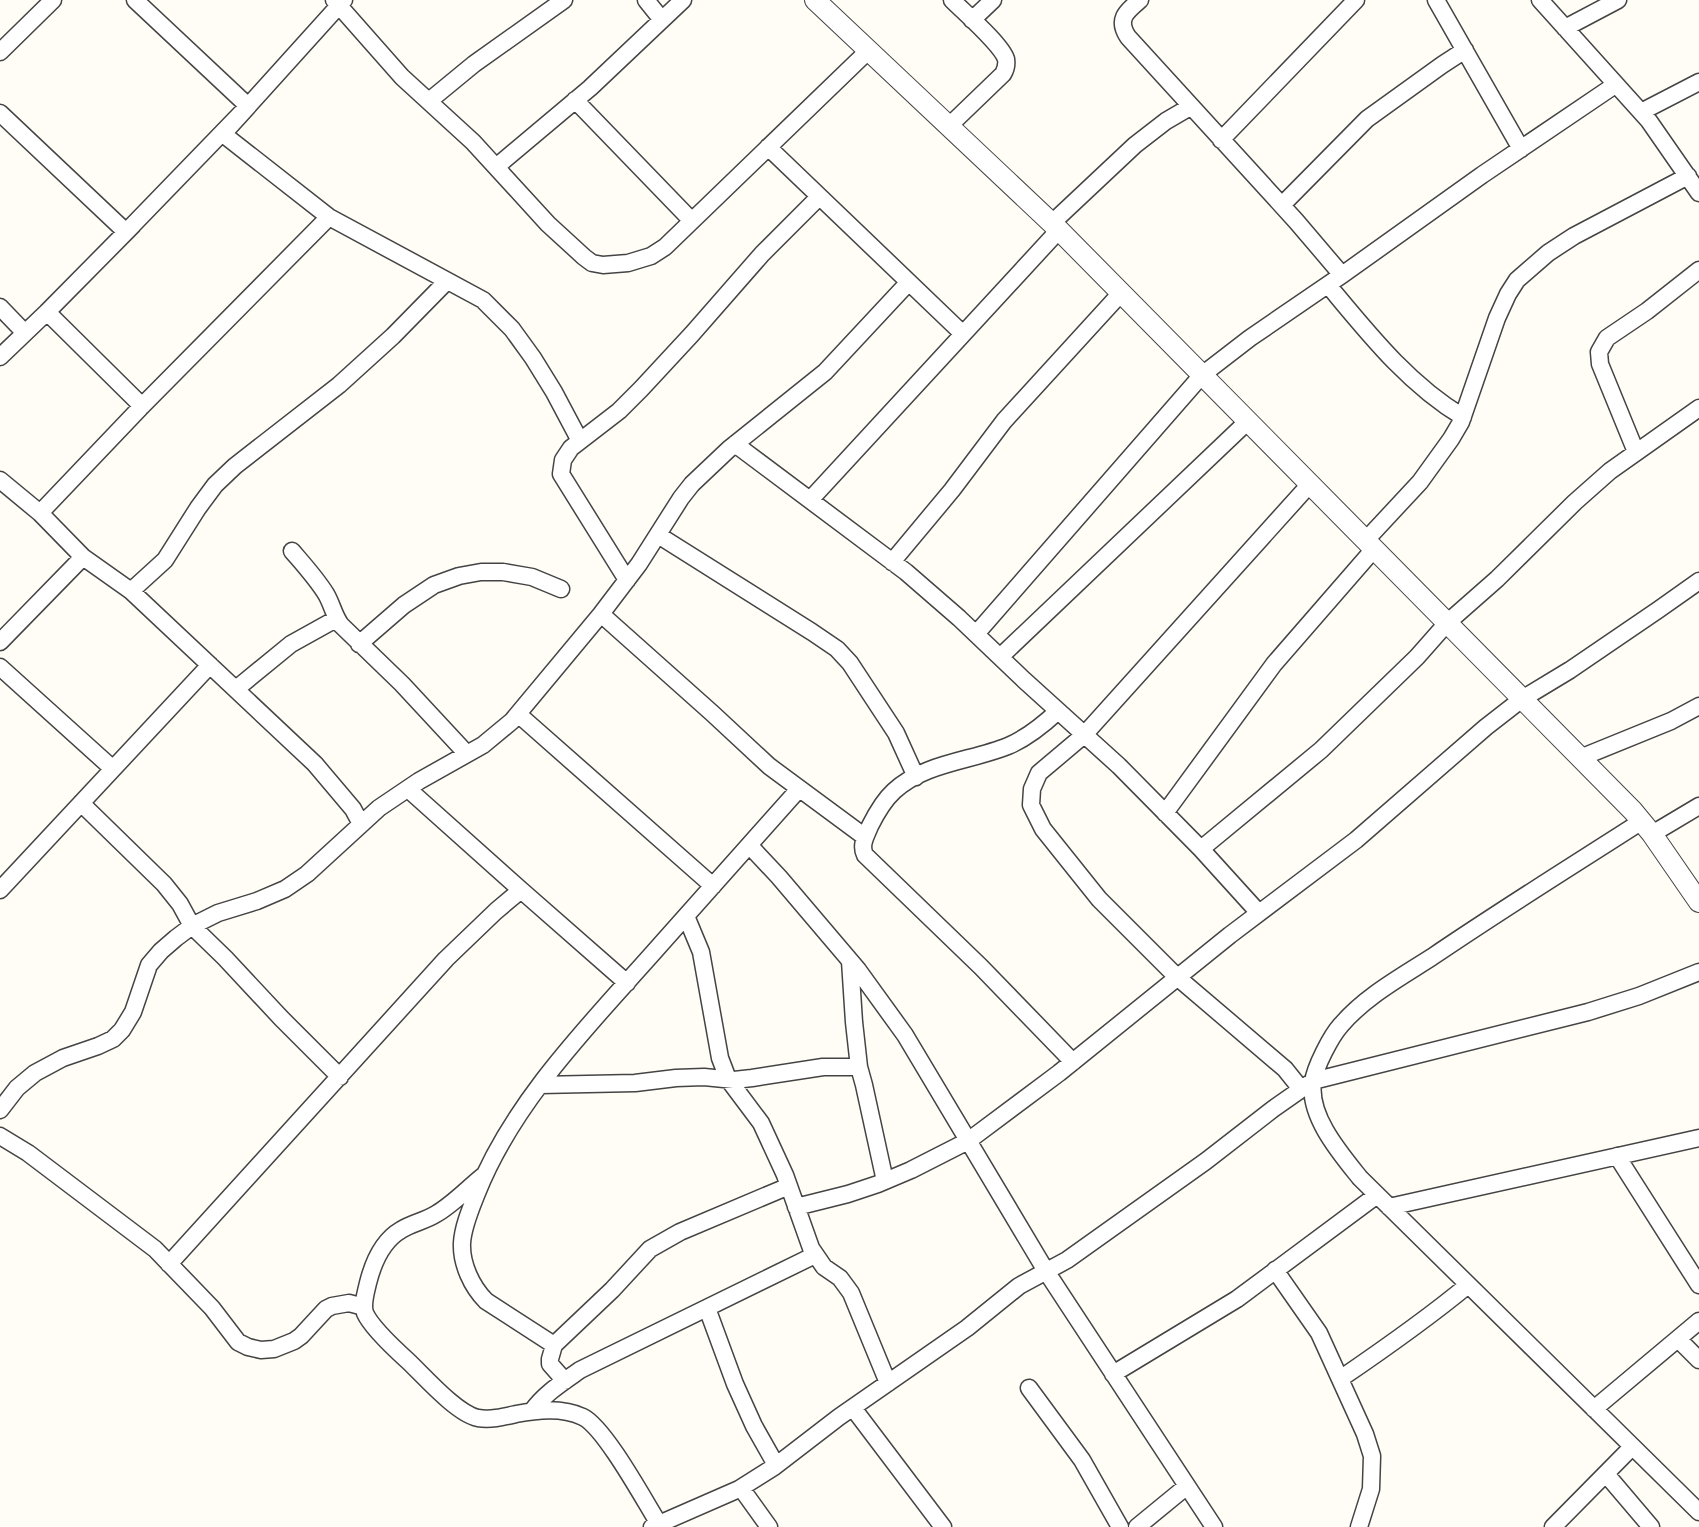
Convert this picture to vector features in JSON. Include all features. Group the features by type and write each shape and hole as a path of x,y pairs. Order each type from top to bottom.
{"street":[{"path":"0,52 53,0"},
{"path":"135,0 248,106"},
{"path":"429,101 474,64 564,0"},
{"path":"646,0 662,20"},
{"path":"496,167 575,100 683,0"},
{"path":"815,0 1055,226 1580,758 1647,827 1699,902"},
{"path":"949,126 1006,70 1006,61 1000,48 952,0"},
{"path":"972,20 993,0"},
{"path":"1140,0 1125,15 1124,31 1190,107 1282,205 1342,275"},
{"path":"1221,140 1356,0"},
{"path":"1436,0 1521,149"},
{"path":"1540,0 1649,121 1699,193"},
{"path":"1564,28 1618,0"},
{"path":"0,357 223,134 339,2 402,77 473,142 548,224 592,263 603,265 628,263 651,256 665,246 868,50"},
{"path":"1282,205 1367,119 1465,50"},
{"path":"1641,112 1699,82"},
{"path":"976,634 1202,375 1250,338 1615,85"},
{"path":"575,100 691,220"},
{"path":"126,232 248,106"},
{"path":"810,500 963,334 1055,226 1135,145 1190,107"},
{"path":"0,113 126,232"},
{"path":"223,134 329,217 483,300 512,329 533,358 554,392 580,441"},
{"path":"768,147 963,334"},
{"path":"1165,813 1274,664 1420,482 1451,439 1463,417 1497,318 1517,280 1548,254 1574,236 1688,176"},
{"path":"627,580 561,474 561,465 566,454 618,411 641,389 762,254 819,197"},
{"path":"40,514 142,406 329,217"},
{"path":"1636,452 1600,364 1599,352 1607,338 1647,311 1699,270"},
{"path":"131,591 165,560 215,485 235,466 339,385 393,336 447,281"},
{"path":"0,1110 17,1088 34,1073 63,1058 113,1039 122,1030 133,1012 149,965 161,951 192,926 218,913 256,901 285,889 307,874 379,808 483,745 518,714 627,580 692,484 735,444 826,372 908,283"},
{"path":"1328,285 1378,345 1444,406 1463,417"},
{"path":"892,562 952,490 1004,421 1121,293"},
{"path":"0,307 25,333"},
{"path":"47,312 142,406"},
{"path":"1201,849 1321,750 1417,657 1447,623 1497,579 1575,502 1610,471 1699,408"},
{"path":"1000,657 1248,422"},
{"path":"735,444 892,562 959,618 1165,813 1201,849 1259,913"},
{"path":"0,480 40,514 83,557 131,591 315,764 353,809 362,824"},
{"path":"1310,484 1084,735 1039,774 1032,789 1031,804 1043,830 1099,899 1177,978 1285,1069 1307,1085 1313,1094 1317,1111 1327,1134 1360,1178 1699,1512"},
{"path":"658,535 837,649 850,663 896,733 916,777"},
{"path":"292,551 321,586 336,619 359,644 402,684 467,754"},
{"path":"0,642 83,557"},
{"path":"359,644 404,605 434,585 459,576 481,572 503,572 532,577 561,589"},
{"path":"796,1207 848,1194 885,1181 968,1141 1073,1062 1259,913 1356,840 1486,727 1522,699 1578,664 1699,581"},
{"path":"601,614 769,766 865,837"},
{"path":"236,689 291,644 336,619"},
{"path":"0,890 210,665"},
{"path":"0,666 113,769"},
{"path":"1580,758 1671,721 1699,706"},
{"path":"1058,711 1042,726 1008,746 947,764 916,777 894,791 876,816 865,837 862,848 865,855 981,967 1073,1062"},
{"path":"518,714 713,886"},
{"path":"408,789 627,983"},
{"path":"554,1345 486,1301 478,1293 470,1280 462,1244 471,1208 484,1174 511,1128 561,1058 799,789"},
{"path":"82,803 164,884 180,904 192,926 340,1077"},
{"path":"1307,1085 1330,1040 1342,1024 1363,1004 1455,941 1647,827 1699,806"},
{"path":"750,845 791,890 850,961 905,1035 1046,1271 1214,1527"},
{"path":"169,1264 446,960 496,911 521,890"},
{"path":"686,916 694,931 701,952 720,1058 728,1079 761,1123 789,1186 815,1255 824,1266 840,1278 850,1293 888,1383"},
{"path":"850,961 859,1068 885,1181"},
{"path":"484,1174 437,1214 400,1230 386,1244 373,1266 364,1307 366,1315 396,1350 462,1410 476,1418 493,1419 532,1411 550,1410 569,1412 582,1416 591,1422 606,1440 655,1526 742,1488 967,1328 1019,1286 1067,1260 1206,1161 1307,1085 1588,1012 1640,996 1699,972"},
{"path":"540,1085 635,1083 704,1077 752,1078 824,1068 859,1068"},
{"path":"0,1136 28,1153 156,1249 212,1308 238,1342 253,1350 274,1349 294,1341 326,1309 332,1306 348,1303 364,1307"},
{"path":"1390,1207 1699,1138"},
{"path":"1617,1156 1699,1285"},
{"path":"565,1381 550,1364 554,1345 612,1290 650,1248 680,1232 789,1186"},
{"path":"1113,1374 1237,1299 1377,1195"},
{"path":"532,1411 546,1394 580,1370 815,1255"},
{"path":"1275,1270 1319,1333 1365,1434 1372,1456 1371,1489 1359,1527"},
{"path":"1340,1378 1395,1341 1468,1284"},
{"path":"707,1308 735,1384 750,1418 776,1465"},
{"path":"1594,1409 1699,1322"},
{"path":"1678,1339 1699,1360"},
{"path":"1029,1388 1082,1460 1120,1527"},
{"path":"853,1408 943,1527"},
{"path":"1554,1527 1632,1447"},
{"path":"1606,1474 1650,1527"},
{"path":"1137,1527 1187,1486"},
{"path":"742,1488 769,1527"}]}
